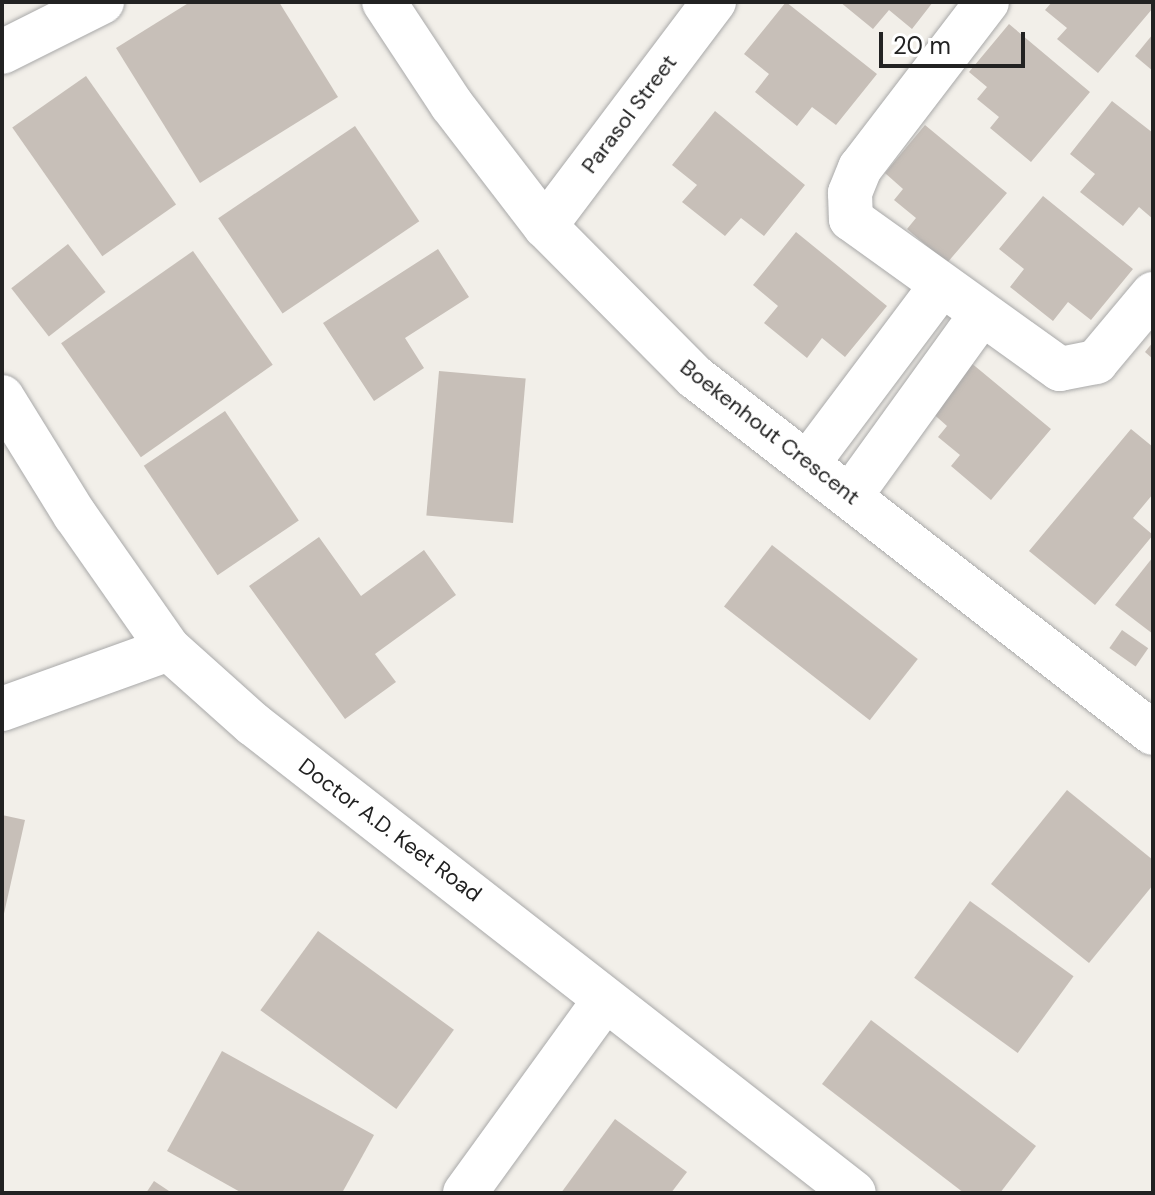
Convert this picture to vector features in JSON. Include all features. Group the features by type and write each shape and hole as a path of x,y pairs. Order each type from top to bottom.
{"street":[{"path":"2,52 102,2"},
{"name":"Boekenhout Crescent","path":"384,2 452,105 545,226 695,377 851,495 1153,733"},
{"name":"Parasol Street","path":"545,226 714,2"},
{"path":"987,2 868,155 850,193 848,210 857,226 1034,356 1072,371 1107,353 1153,294"},
{"path":"808,463 941,286"},
{"path":"851,495 980,316"},
{"name":"Doctor A.D. Keet Road","path":"2,397 75,515 169,649 253,724 522,930 604,1001 854,1193"},
{"path":"2,709 169,649"},
{"path":"465,1193 604,1001"}],"building":[{"path":"190,2 279,2 338,97 200,183 116,48"},
{"path":"786,2 877,74 836,125 812,107 797,126 755,92 769,74 744,54"},
{"path":"840,2 933,2 912,29 889,10 873,29"},
{"path":"1052,2 1153,2 1153,8 1098,73 1057,39 1067,28 1045,10"},
{"path":"1009,24 1090,92 1031,162 990,128 999,117 977,99 987,87 969,72"},
{"path":"1153,34 1153,71 1135,56"},
{"path":"86,76 176,205 102,256 12,128"},
{"path":"1112,101 1153,133 1153,219 1139,207 1123,226 1080,192 1095,174 1070,154"},
{"path":"715,111 805,185 764,236 741,218 725,236 682,202 697,185 672,165"},
{"path":"925,125 1007,193 947,263 907,229 916,218 894,200 903,189 885,173"},
{"path":"355,126 419,221 283,314 218,218"},
{"path":"1043,196 1133,269 1091,320 1068,302 1053,321 1010,287 1024,269 999,249"},
{"path":"796,232 887,306 845,357 822,338 807,358 764,323 778,306 753,285"},
{"path":"68,244 106,292 49,336 11,288"},
{"path":"438,249 469,297 405,338 424,368 374,401 323,323"},
{"path":"193,251 273,365 141,457 61,343"},
{"path":"1153,342 1153,359 1145,352"},
{"path":"970,362 1051,429 991,500 951,466 960,455 938,437 947,426 929,410"},
{"path":"439,371 526,379 513,523 426,515"},
{"path":"225,411 299,520 218,575 144,466"},
{"path":"1131,429 1153,447 1153,494 1133,518 1153,535 1095,605 1029,551"},
{"path":"319,537 361,596 424,550 456,595 375,654 396,682 345,719 249,586"},
{"path":"772,545 918,659 870,720 724,606"},
{"path":"1153,557 1153,634 1115,605"},
{"path":"1122,630 1148,648 1136,666 1109,648"},
{"path":"1067,790 1153,860 1153,885 1089,963 991,884"},
{"path":"2,815 25,820 3,918 2,918"},
{"path":"970,901 1074,976 1018,1053 914,978"},
{"path":"318,931 454,1030 396,1109 260,1010"},
{"path":"871,1020 1036,1146 1000,1193 964,1193 822,1084"},
{"path":"222,1051 374,1135 342,1193 242,1193 167,1151"},
{"path":"615,1119 687,1172 671,1193 561,1193"},
{"path":"154,1181 172,1193 146,1193"}]}
